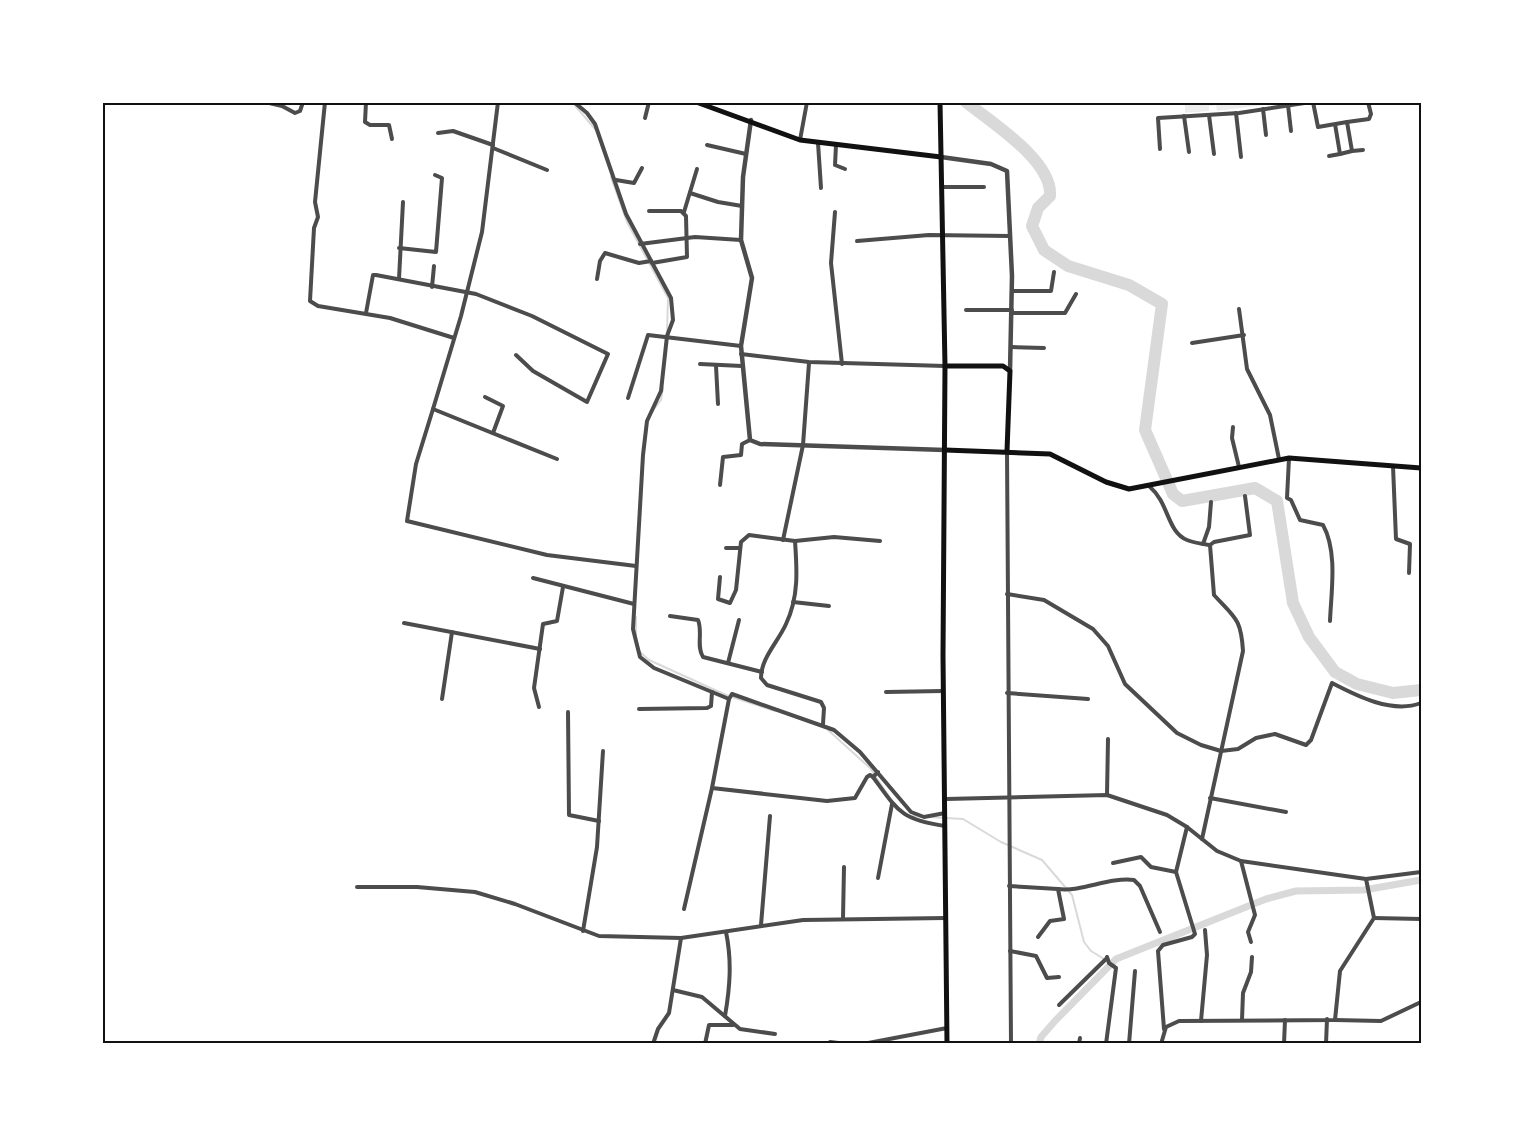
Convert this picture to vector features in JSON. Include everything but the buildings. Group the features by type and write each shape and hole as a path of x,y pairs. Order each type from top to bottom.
{"main road":[{"path":"696,102 751,120 800,140 941,157"},
{"path":"940,102 945,366 943,691 947,1044"},
{"path":"945,366 1003,366 1010,371 1007,451"},
{"path":"945,450 1050,454 1121,488 1152,486 1289,458 1421,468"}],"street":[{"path":"265,102 282,106 295,113 300,111 303,102"},
{"path":"325,102 315,202 318,217 314,228 309,297 312,303 318,306 366,313 454,338"},
{"path":"366,102 366,123 389,125 392,139"},
{"path":"498,102 482,232 467,293 416,464 406,521 506,547 547,555 636,566"},
{"path":"574,102 587,113 595,124 626,214 649,263 671,298 674,311 667,336 661,391 647,421 642,455 634,604 634,636 641,659 654,668 712,693 823,724 848,741 901,809 920,816 946,819"},
{"path":"645,118 649,102"},
{"path":"800,140 807,102"},
{"path":"1160,149 1158,118 1236,113 1312,102 1318,127 1369,119 1371,114 1368,102"},
{"path":"1288,105 1291,131"},
{"path":"1263,109 1266,135"},
{"path":"1236,113 1241,157"},
{"path":"1209,115 1214,153"},
{"path":"1184,116 1189,152"},
{"path":"750,440 741,346 752,287 751,273 741,240 742,206 751,120"},
{"path":"1347,122 1353,152"},
{"path":"1335,124 1340,154"},
{"path":"438,133 453,131 546,170"},
{"path":"818,143 820,188"},
{"path":"707,145 747,154"},
{"path":"836,145 835,165 845,169"},
{"path":"1329,156 1363,150"},
{"path":"941,157 1004,168 1008,176 1012,291 1010,371"},
{"path":"615,180 634,183 642,168"},
{"path":"597,279 600,261 605,253 649,263 687,257 684,212 697,169"},
{"path":"399,248 436,252 442,178 435,175"},
{"path":"942,187 984,187"},
{"path":"690,193 718,202 742,206"},
{"path":"399,279 403,202"},
{"path":"649,212 684,212"},
{"path":"835,212 831,263 842,364"},
{"path":"857,241 942,236 1010,236"},
{"path":"640,244 686,237 741,240"},
{"path":"432,287 434,266"},
{"path":"1012,291 1051,291 1054,272"},
{"path":"366,313 373,275 399,279 403,282 467,293 532,316 581,342 606,351 608,357 587,402 533,371 516,355"},
{"path":"966,310 1065,313 1076,294"},
{"path":"1239,309 1247,369 1270,415 1279,459"},
{"path":"628,398 645,338 651,335 741,346"},
{"path":"1192,343 1244,335"},
{"path":"1011,347 1044,348"},
{"path":"741,354 809,363 945,366"},
{"path":"783,540 803,445 809,363"},
{"path":"700,364 742,366"},
{"path":"716,366 718,404"},
{"path":"485,397 503,406 493,433"},
{"path":"433,409 557,459"},
{"path":"1233,427 1232,438 1239,467"},
{"path":"720,484 723,457 740,455 742,444 750,440 760,444 945,450"},
{"path":"1007,451 1011,1044"},
{"path":"1289,458 1287,498 1291,500 1300,520 1323,525 1326,531 1332,570 1333,604 1330,621"},
{"path":"1393,465 1396,539 1410,544 1408,573"},
{"path":"1152,486 1160,495 1173,529 1180,536 1210,545 1250,535 1245,496"},
{"path":"1203,544 1211,502"},
{"path":"720,577 718,599 730,603 736,590 742,538 749,535 795,541 834,537 880,541"},
{"path":"795,541 797,573 793,602 787,623 769,652 761,678 766,684 821,702 824,708 823,724"},
{"path":"1202,839 1243,651 1239,621 1214,595 1210,545"},
{"path":"726,548 740,548"},
{"path":"533,578 634,604"},
{"path":"538,707 534,688 543,623 557,621 562,587"},
{"path":"1007,594 1044,600 1093,629 1108,646 1125,684 1177,733 1201,746 1221,751 1238,749 1265,734 1275,734 1306,745 1311,740 1332,683 1372,701 1394,705 1421,703"},
{"path":"793,602 829,606"},
{"path":"670,616 698,620 701,655 762,672"},
{"path":"728,663 739,620"},
{"path":"404,623 540,649"},
{"path":"442,699 453,632"},
{"path":"886,692 943,691"},
{"path":"639,709 706,709 711,706 712,693"},
{"path":"1007,693 1088,699"},
{"path":"684,909 730,698"},
{"path":"568,712 569,814 599,821"},
{"path":"1107,795 1108,738"},
{"path":"583,931 599,821 603,751"},
{"path":"712,788 832,801 854,799 866,778 875,774"},
{"path":"875,774 892,804 924,823 946,819"},
{"path":"946,799 1107,795 1160,812 1187,826 1217,851 1241,861 1366,879 1421,872"},
{"path":"1210,798 1286,812"},
{"path":"878,878 892,804"},
{"path":"761,926 770,816"},
{"path":"1161,1044 1164,1031 1158,951 1163,945 1192,937 1195,934 1176,872 1187,826"},
{"path":"1113,863 1141,857 1148,866 1176,872"},
{"path":"1241,861 1255,915 1248,932 1251,942"},
{"path":"843,918 844,867"},
{"path":"1335,1020 1340,971 1374,918 1366,879"},
{"path":"1009,886 1065,890 1113,881 1134,880 1140,886 1160,932"},
{"path":"357,887 417,886 475,892 522,906 599,936 681,938 761,926 843,918 946,918"},
{"path":"1038,937 1050,921 1064,920 1058,889"},
{"path":"1374,918 1421,919"},
{"path":"1201,1021 1207,955 1205,930"},
{"path":"725,1016 730,978 726,932"},
{"path":"653,1044 658,1029 669,1013 681,938"},
{"path":"1010,951 1036,956 1047,978 1059,977"},
{"path":"1059,1005 1107,957 1116,968 1111,987 1106,1044"},
{"path":"1242,1020 1243,993 1251,972 1252,957"},
{"path":"1130,1044 1135,971"},
{"path":"673,990 702,997 734,1025 746,1030 775,1034"},
{"path":"1164,1031 1168,1025 1175,1022 1327,1018 1381,1021 1421,1002"},
{"path":"1326,1044 1327,1018"},
{"path":"1284,1044 1285,1020"},
{"path":"705,1044 709,1025 734,1025"},
{"path":"863,1044 947,1028"},
{"path":"1079,1044 1080,1038"},
{"path":"830,1042 847,1044"}],"shaded area":[{"path":"1185,102 1288,102 1217,111 1216,105 1209,106 1209,111 1185,113"}],"waterway":[{"path":"572,102 595,129"},
{"path":"966,102 1018,143 1042,169 1050,196 1038,208 1032,226 1044,250 1068,266 1129,285 1162,304 1145,430 1173,494 1182,501 1255,488 1277,501 1293,603 1309,637 1335,672 1357,684 1393,693 1421,690"},
{"path":"611,177 627,222 668,298 667,332"},
{"path":"654,409 661,400 663,388"},
{"path":"636,617 636,636"},
{"path":"640,652 649,660 726,695 775,711"},
{"path":"828,730 870,768 890,798"},
{"path":"913,816 963,819 1001,842 1042,860 1072,895 1084,942 1091,951 1104,959"},
{"path":"1039,1044 1041,1037 1055,1021 1116,959 1266,899 1296,891 1364,890 1421,880"}]}
